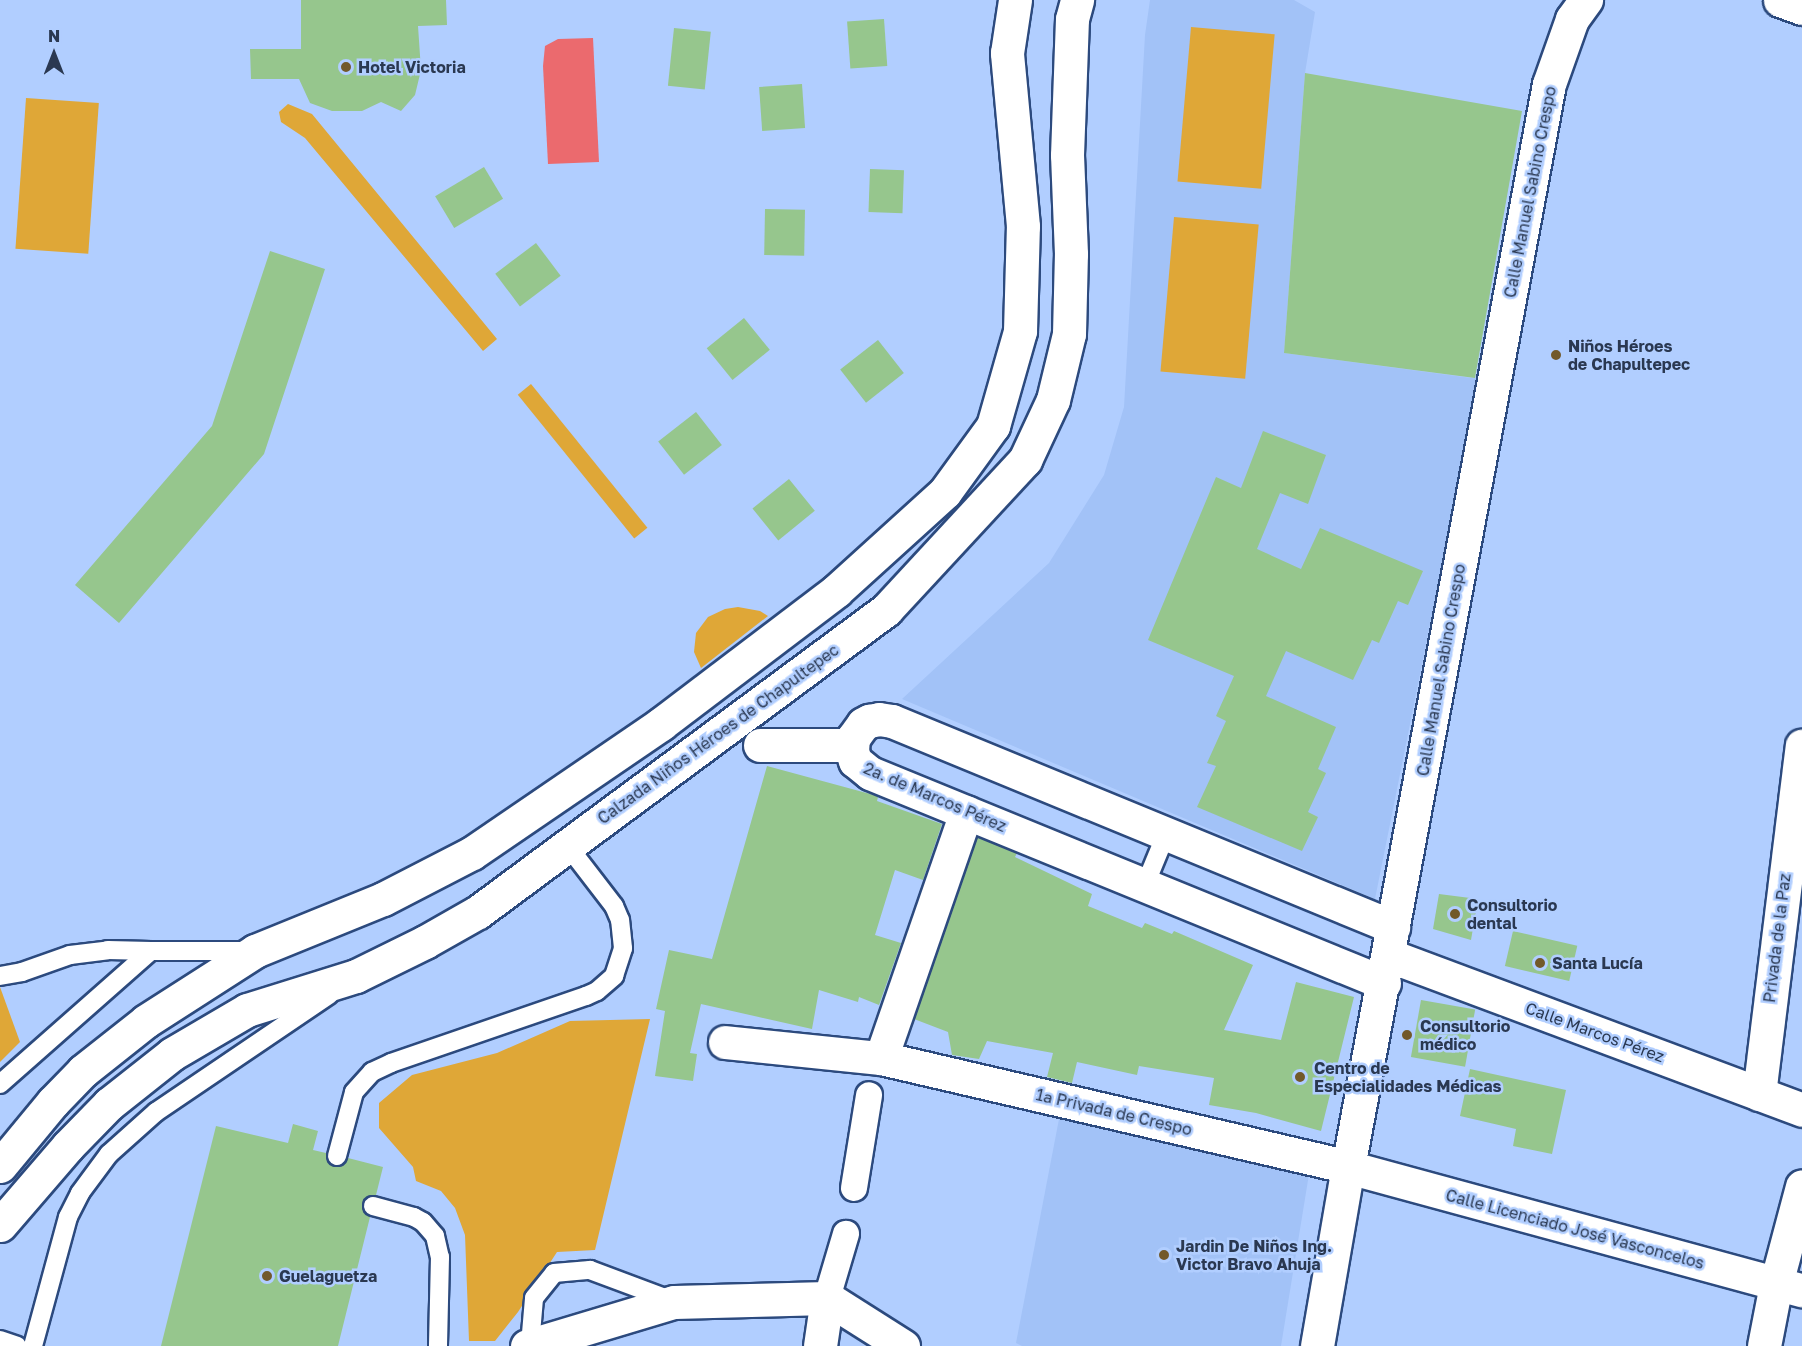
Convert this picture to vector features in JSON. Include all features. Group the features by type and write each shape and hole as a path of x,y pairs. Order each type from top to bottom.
{"street":[{"path":"0,1166 53,1102 83,1071 146,1021 255,951 383,899 472,853 660,724 836,591 945,492 993,426 1020,331 1023,226 1007,53 1015,0"},
{"name":"Calzada Niños Héroes de Chapultepec","path":"0,1225 68,1146 110,1104 172,1054 247,1010 356,976 425,942 478,912 886,610 1025,460 1053,400 1069,334 1071,254 1067,155 1072,19 1077,0"},
{"name":"Calle Manuel Sabino Crespo","path":"1317,1346 1348,1167 1549,84 1572,19 1586,0"},
{"path":"1780,0 1802,8"},
{"name":"2a. de Marcos Pérez","path":"874,720 886,720 1166,834 1388,955 1145,885 864,770 855,761 851,745 855,733 863,724 874,720"},
{"path":"759,745 851,745"},
{"name":"Privada de la Paz","path":"1759,1094 1802,746"},
{"path":"881,1058 966,812"},
{"name":"Calle Marcos Pérez","path":"1388,955 1802,1110"},
{"name":"1ª Privada de Crespo","path":"725,1042 881,1058 1348,1167"},
{"path":"852,1197 869,1095"},
{"name":"Calle Licenciado José Vasconcelos","path":"1348,1167 1789,1287"},
{"path":"1764,1346 1789,1287 1802,1186"},
{"path":"820,1346 827,1298 846,1234"},
{"path":"529,1346 674,1302 827,1298 903,1346"}],"lane":[{"path":"1145,885 1166,834"},
{"path":"337,1156 350,1103 361,1082 380,1067 586,996 597,991 614,976 623,948 620,920 614,906 567,845"},
{"path":"0,976 22,972 70,955 108,950 255,951"},
{"path":"0,1084 151,951"},
{"path":"33,1346 68,1217 80,1193 109,1154 156,1112 356,976"},
{"path":"373,1206 414,1217 423,1222 435,1236 440,1257 438,1346"},
{"path":"529,1346 534,1298 554,1274 590,1270 674,1302"},
{"path":"0,1340 17,1346"}],"shaded area":[{"path":"1150,0 1294,0 1315,12 1305,73 1284,353 1479,379 1375,899 902,699 1049,563 1104,475 1124,407 1145,35"},
{"path":"1191,27 1275,34 1261,189 1177,181"},
{"path":"593,38 599,162 548,164 543,66 545,46 558,39"},
{"path":"26,98 99,103 88,254 15,249"},
{"path":"288,104 312,114 497,339 483,351 305,138 281,122 279,112"},
{"path":"1174,217 1259,224 1245,379 1160,371"},
{"path":"531,384 647,528 634,538 518,395"},
{"path":"738,607 760,611 768,616 701,668 694,652 696,633 708,617 725,609"},
{"path":"0,987 20,1042 0,1062"},
{"path":"650,1019 595,1250 557,1252 518,1312 495,1341 469,1341 465,1235 455,1208 441,1191 416,1181 413,1167 379,1128 379,1103 412,1075 497,1053 570,1021"},
{"name":"Jardin De Niños Ing. Victor Bravo Ahuja","path":"1059,1119 1310,1168 1281,1346 1022,1346 1016,1343"}],"building":[{"name":"Hotel Victoria","path":"301,0 446,0 447,25 418,26 421,70 415,95 401,111 381,102 362,111 332,111 310,103 299,79 251,79 250,49 301,49"},
{"path":"884,19 887,66 850,68 847,22"},
{"path":"674,28 711,32 705,90 668,86"},
{"path":"1305,73 1522,111 1475,378 1284,353"},
{"path":"802,84 805,128 762,131 759,87"},
{"path":"484,167 503,199 454,228 435,196"},
{"path":"870,169 904,170 902,213 868,212"},
{"path":"765,209 805,210 804,256 764,255"},
{"path":"536,243 561,276 520,306 495,274"},
{"path":"270,251 325,269 264,454 119,623 75,585 212,426"},
{"path":"744,318 770,350 732,380 707,348"},
{"path":"878,340 904,373 866,403 840,370"},
{"path":"696,412 722,445 684,475 658,442"},
{"path":"1263,431 1326,455 1308,504 1280,493 1257,549 1301,569 1320,528 1423,571 1408,605 1398,601 1379,643 1372,640 1353,680 1286,651 1266,696 1336,727 1318,769 1326,773 1308,812 1318,817 1302,851 1197,807 1216,766 1207,763 1226,721 1216,716 1234,676 1148,640 1216,477 1241,488"},
{"path":"789,479 815,511 778,540 752,509"},
{"path":"767,766 874,795 878,797 877,801 942,824 923,880 895,870 875,935 901,943 879,1005 859,997 858,1002 819,990 812,1029 701,1004 690,1053 697,1054 693,1081 655,1076 665,1011 656,1009 669,950 712,959"},
{"path":"977,837 1017,853 1015,857 1092,894 1088,906 1142,928 1145,923 1172,934 1174,931 1253,965 1224,1030 1281,1040 1296,982 1354,997 1321,1131 1256,1113 1209,1105 1214,1078 1139,1066 1137,1075 1077,1062 1072,1083 1047,1077 1053,1053 987,1041 979,1059 952,1055 948,1032 914,1019"},
{"name":"Consultorio dental","path":"1439,894 1478,899 1471,940 1433,929"},
{"path":"1513,931 1577,946 1569,981 1505,966"},
{"path":"1421,1000 1475,1010 1465,1067 1411,1057"},
{"path":"1470,1069 1566,1090 1552,1154 1513,1146 1516,1129 1460,1116"},
{"name":"Guelaguetza","path":"293,1124 318,1131 313,1150 326,1153 326,1159 334,1167 340,1167 348,1158 383,1167 376,1195 366,1198 362,1204 365,1213 370,1217 338,1346 161,1346 216,1126 288,1143"}],"place":[{"name":"Hotel Victoria","path":"346,67"},
{"name":"Niños Héroes de Chapultepec","path":"1556,355"},
{"name":"Consultorio dental","path":"1455,914"},
{"name":"Santa Lucía","path":"1540,963"},
{"name":"Consultorio médico","path":"1407,1035"},
{"name":"Centro de Especialidades Médicas","path":"1300,1077"},
{"name":"Jardin De Niños Ing. Victor Bravo Ahuja","path":"1164,1255"},
{"name":"Guelaguetza","path":"267,1276"}]}
